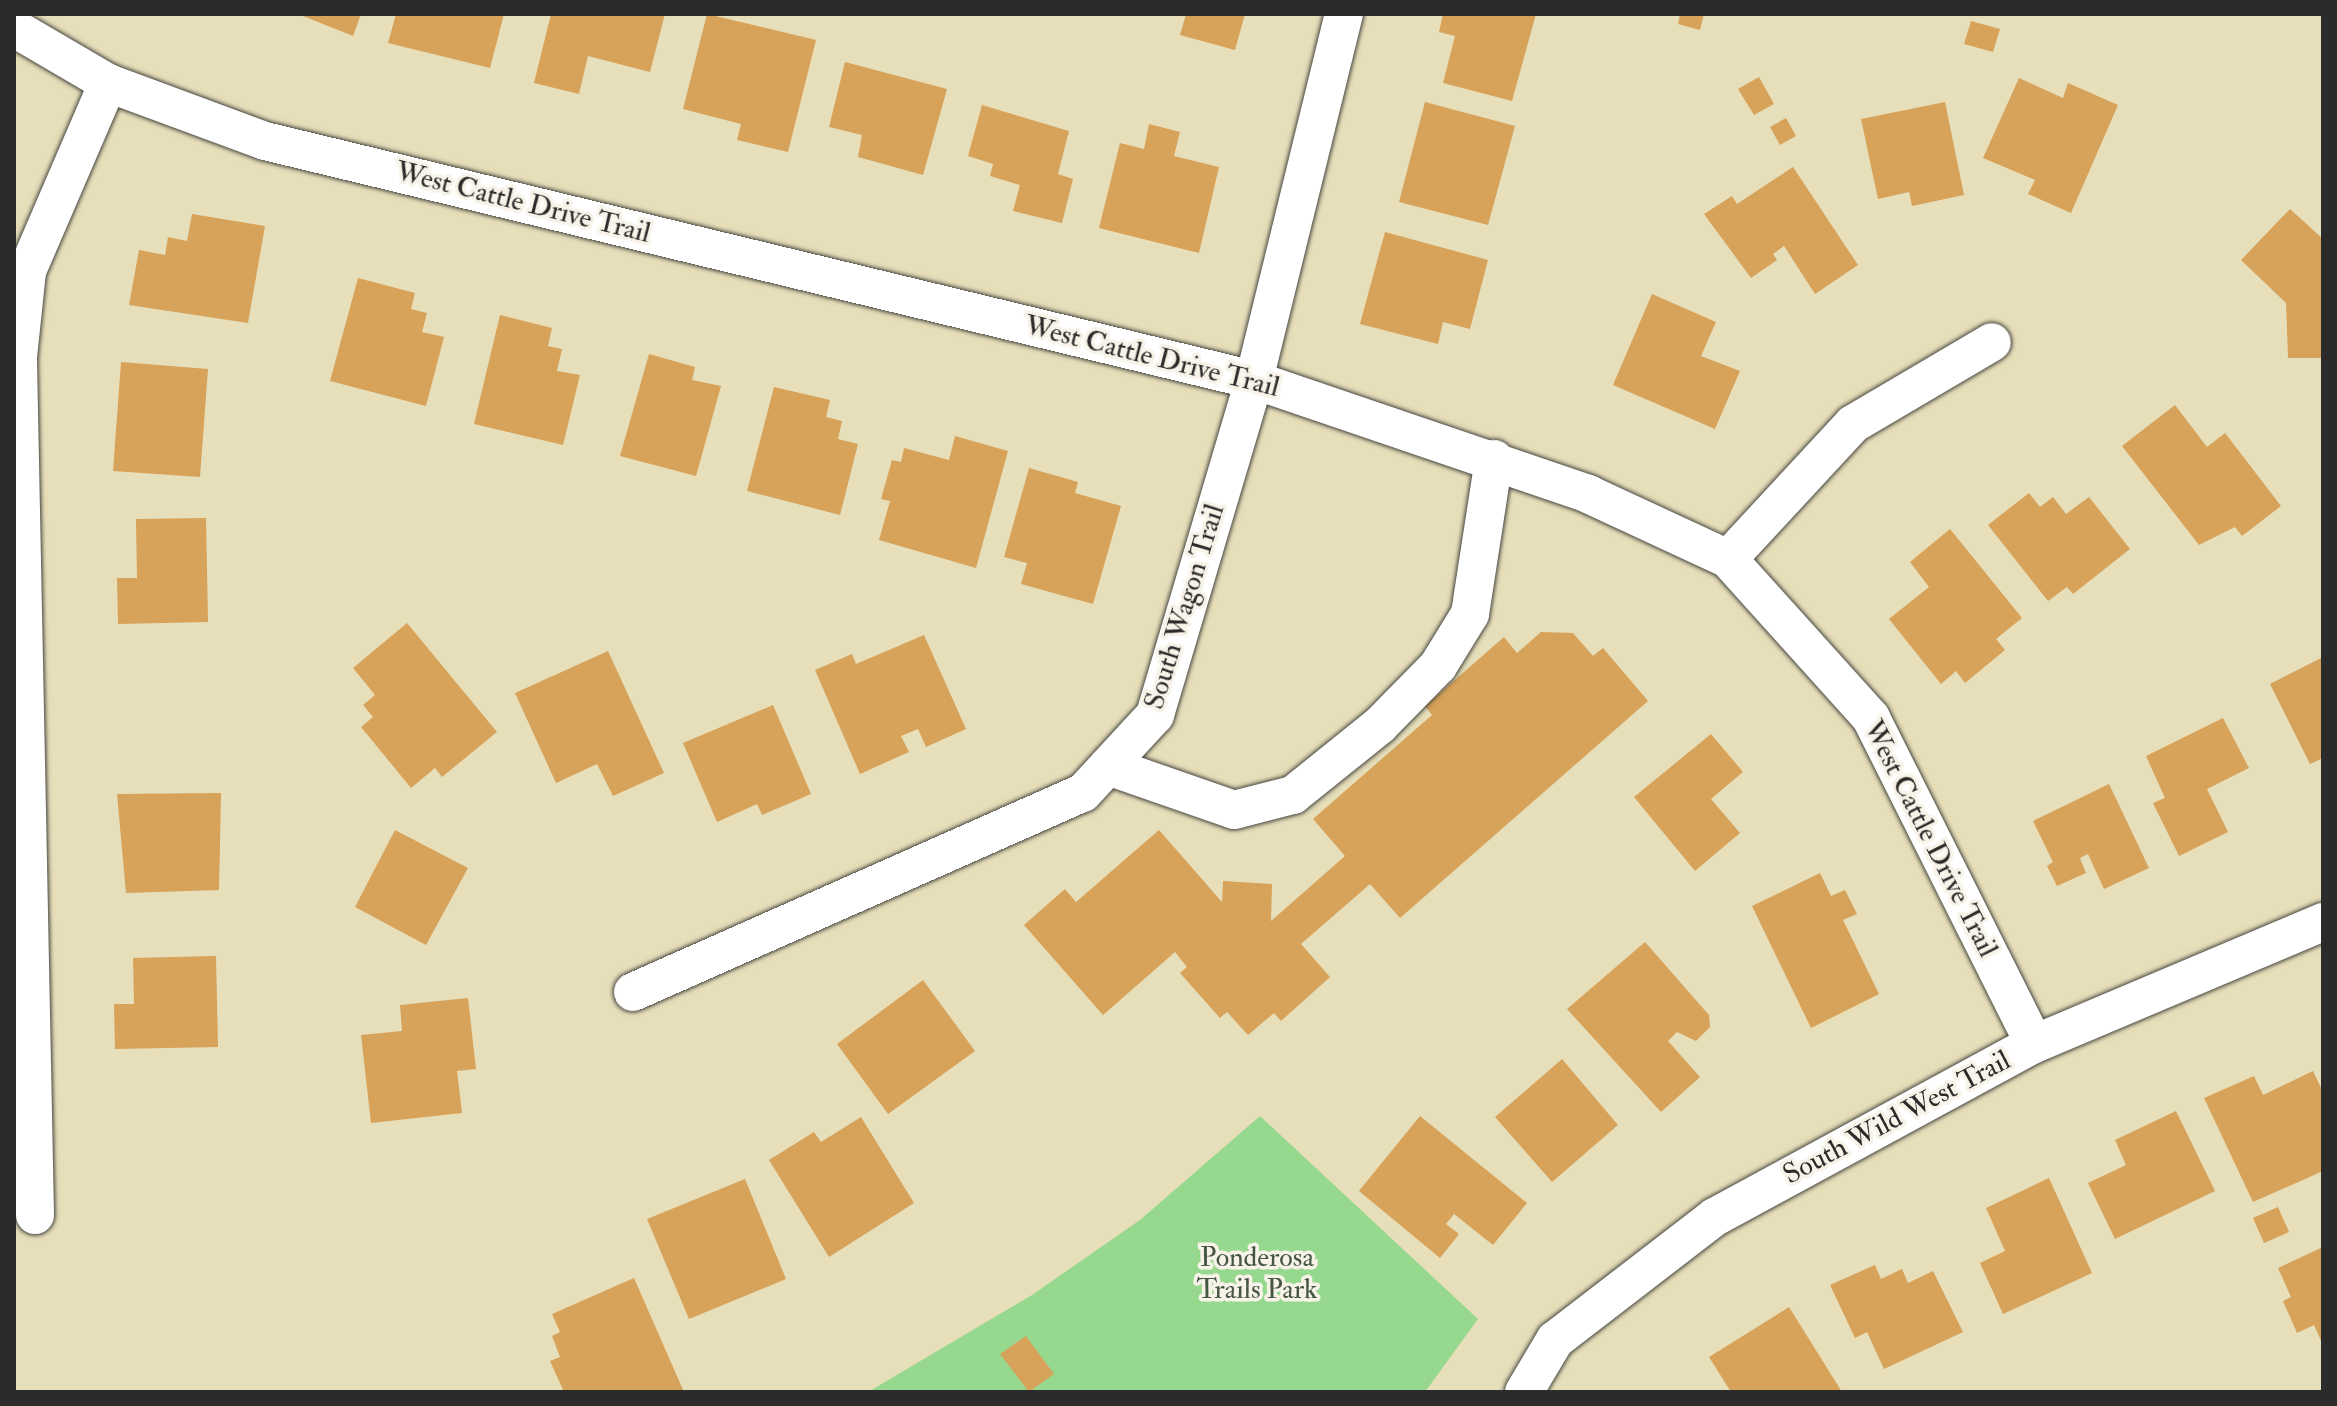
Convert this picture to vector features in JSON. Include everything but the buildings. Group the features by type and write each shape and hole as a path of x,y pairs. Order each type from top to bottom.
{"street":[{"name":"South Wagon Trail","path":"633,992 1083,793 1155,715 1254,380 1344,14"},
{"name":"West Cattle Drive Trail","path":"14,28 108,83 265,141 1254,380 1494,459 1588,494 1728,559 1871,718 2034,1044"},
{"path":"35,1215 18,357 27,271 108,83"},
{"path":"1728,559 1853,424 1992,342"},
{"path":"1108,766 1234,810 1293,795 1380,725 1438,666 1470,614 1494,459"},
{"name":"South Wild West Trail","path":"1524,1392 1555,1340 1715,1217 2034,1044 2323,922"}],"green space":[{"name":"Ponderosa Trails Park","path":"1260,1116 1478,1319 1425,1392 868,1392 1032,1295 1140,1220"}]}
